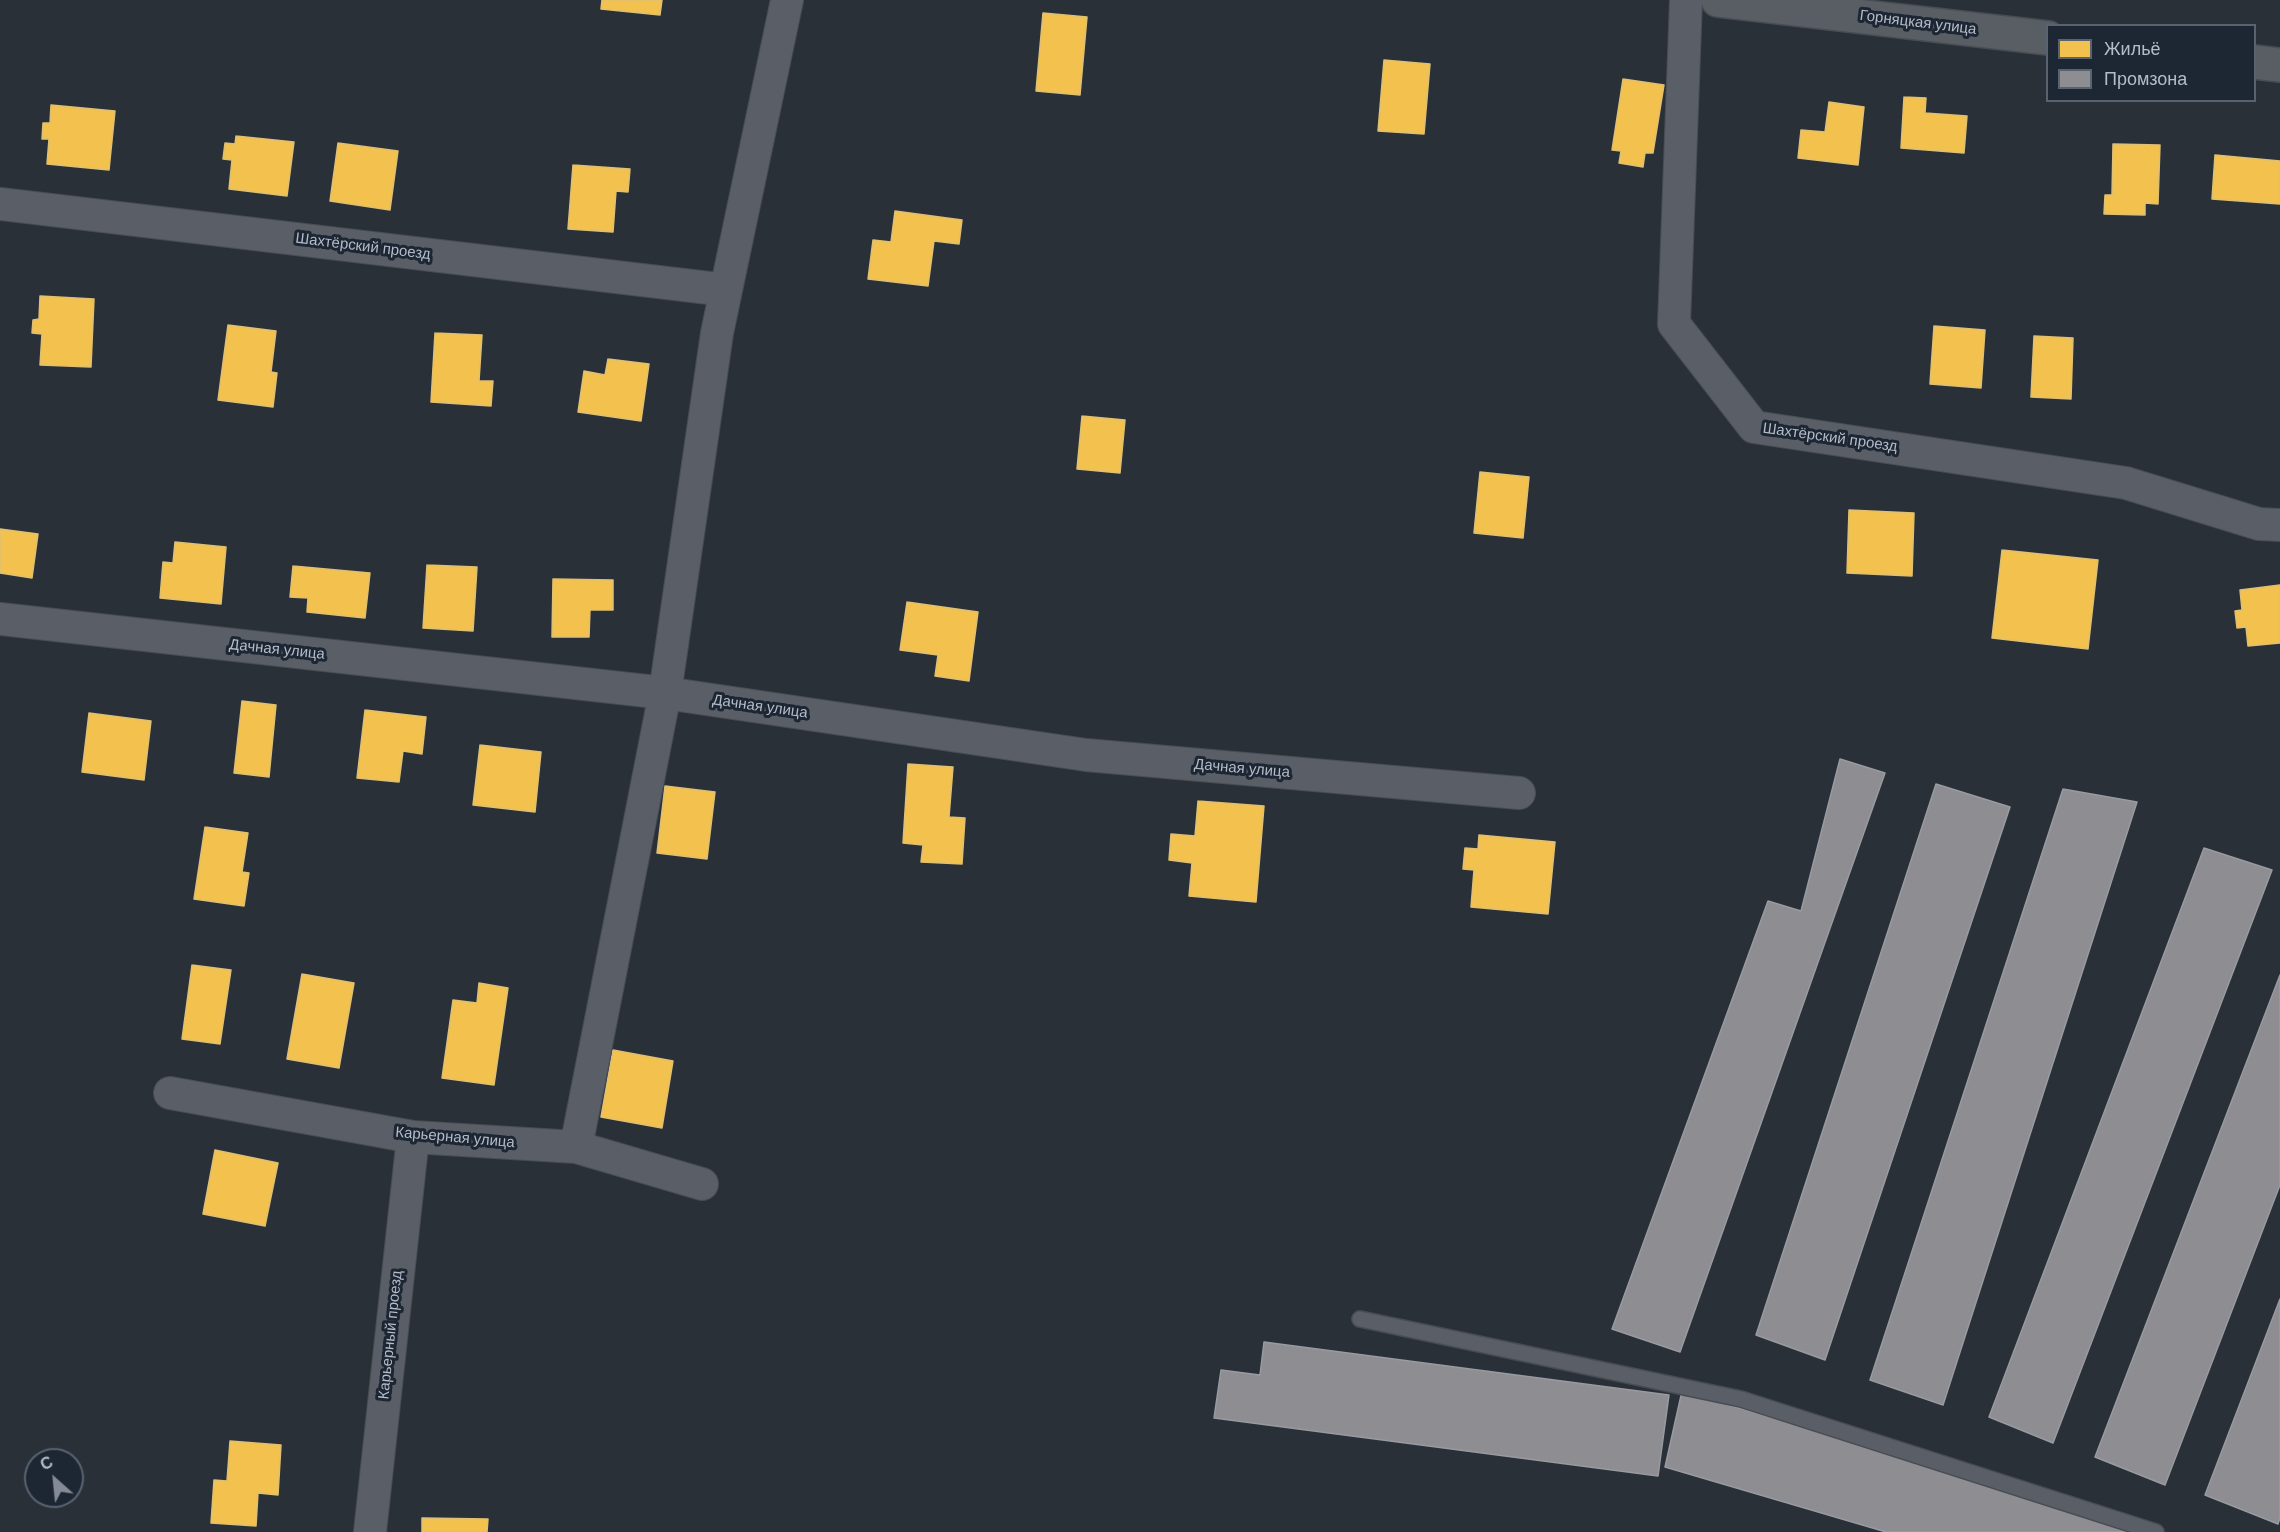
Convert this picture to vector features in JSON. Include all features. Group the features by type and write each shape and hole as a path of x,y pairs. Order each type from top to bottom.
{"main road":[{"name":"Горняцкая улица","path":"1718,0 2046,38"},
{"path":"2256,62 2280,65"}],"street":[{"path":"576,1147 665,693 717,333 787,0"},
{"name":"Шахтёрский проезд","path":"1686,0 1674,324 1754,427 2126,483 2259,524 2280,525"},
{"name":"Шахтёрский проезд","path":"0,204 726,290"},
{"name":"Дачная улица","path":"0,619 665,693 1086,755 1520,793"},
{"name":"Карьерная улица","path":"170,1094 412,1137 576,1147 702,1185"},
{"name":"Карьерный проезд","path":"370,1532 412,1137"}],"lane":[{"path":"1360,1319 1741,1399 2156,1532"}],"building: Жильё":[{"path":"602,0 662,0 660,15 601,9"},
{"path":"1043,13 1087,17 1080,95 1036,91"},
{"path":"1384,60 1430,64 1424,134 1378,131"},
{"path":"1623,79 1664,85 1653,153 1645,153 1643,167 1619,163 1621,151 1612,150"},
{"path":"1904,97 1926,98 1925,113 1967,116 1964,153 1901,148"},
{"path":"1829,102 1864,107 1858,165 1798,158 1801,130 1825,132"},
{"path":"51,105 115,111 109,170 47,164 49,139 42,139 43,123 50,123"},
{"path":"236,136 294,142 287,196 229,189 232,160 223,159 225,143 235,144"},
{"path":"338,143 398,151 390,210 330,201"},
{"path":"2113,144 2160,145 2158,204 2145,203 2145,215 2104,214 2105,195 2112,195"},
{"path":"2215,155 2280,161 2280,204 2212,199"},
{"path":"573,165 630,169 628,192 616,191 613,232 568,229"},
{"path":"895,211 962,220 959,244 934,241 928,286 868,279 873,240 891,242"},
{"path":"40,296 94,299 91,367 40,365 42,334 32,333 33,320 39,319"},
{"path":"228,325 276,331 271,372 277,373 273,407 218,400"},
{"path":"1934,326 1985,330 1981,388 1930,384"},
{"path":"435,333 482,335 479,381 493,381 491,406 431,402"},
{"path":"2034,336 2073,338 2071,399 2031,397"},
{"path":"608,359 649,364 641,421 578,412 584,371 605,375"},
{"path":"1082,416 1125,420 1120,473 1077,469"},
{"path":"1480,472 1529,477 1523,538 1474,533"},
{"path":"1849,510 1914,513 1912,576 1847,573"},
{"path":"0,529 38,534 32,578 0,573"},
{"path":"175,542 226,547 221,604 160,598 163,562 173,563"},
{"path":"2002,550 2098,560 2088,649 1992,638"},
{"path":"427,565 477,567 473,631 423,628"},
{"path":"293,566 370,573 365,618 307,612 308,598 290,597"},
{"path":"553,579 613,580 613,610 590,610 589,637 552,637"},
{"path":"2280,585 2280,643 2248,646 2246,627 2237,628 2235,611 2242,610 2240,590"},
{"path":"907,602 978,612 969,681 935,676 938,655 900,650"},
{"path":"242,701 276,705 269,777 234,773"},
{"path":"365,710 426,717 422,754 403,751 399,782 357,778"},
{"path":"89,713 151,721 144,780 82,772"},
{"path":"480,745 541,752 535,812 473,805"},
{"path":"908,764 953,767 949,817 965,818 962,864 921,862 923,845 903,843"},
{"path":"665,786 715,792 707,859 657,853"},
{"path":"1198,801 1264,806 1256,902 1189,896 1192,863 1169,860 1171,834 1195,836"},
{"path":"205,827 248,833 242,872 249,873 244,906 194,899"},
{"path":"1479,835 1555,842 1548,914 1471,907 1474,870 1463,869 1465,848 1478,849"},
{"path":"192,965 231,970 220,1044 182,1039"},
{"path":"302,974 354,983 339,1068 287,1059"},
{"path":"479,983 508,988 494,1085 442,1078 453,1000 477,1003"},
{"path":"613,1050 673,1061 662,1128 601,1117"},
{"path":"215,1150 278,1163 265,1226 203,1214"},
{"path":"230,1441 281,1445 278,1495 258,1493 256,1526 211,1523 214,1480 227,1481"},
{"path":"422,1518 488,1519 487,1532 422,1532"}],"building: Промзона":[{"path":"1840,759 1885,773 1680,1352 1612,1329 1768,901 1801,911"},
{"path":"1936,784 2010,807 1825,1360 1756,1335"},
{"path":"2063,789 2137,802 1943,1405 1870,1380"},
{"path":"2204,848 2272,870 2053,1443 1989,1417"},
{"path":"2280,975 2280,1185 2165,1485 2095,1457"},
{"path":"2280,1299 2280,1518 2278,1524 2205,1495"},
{"path":"1264,1342 1669,1395 1658,1476 1214,1418 1221,1370 1260,1375"},
{"path":"1682,1391 2156,1532 1886,1532 1665,1467"}]}
